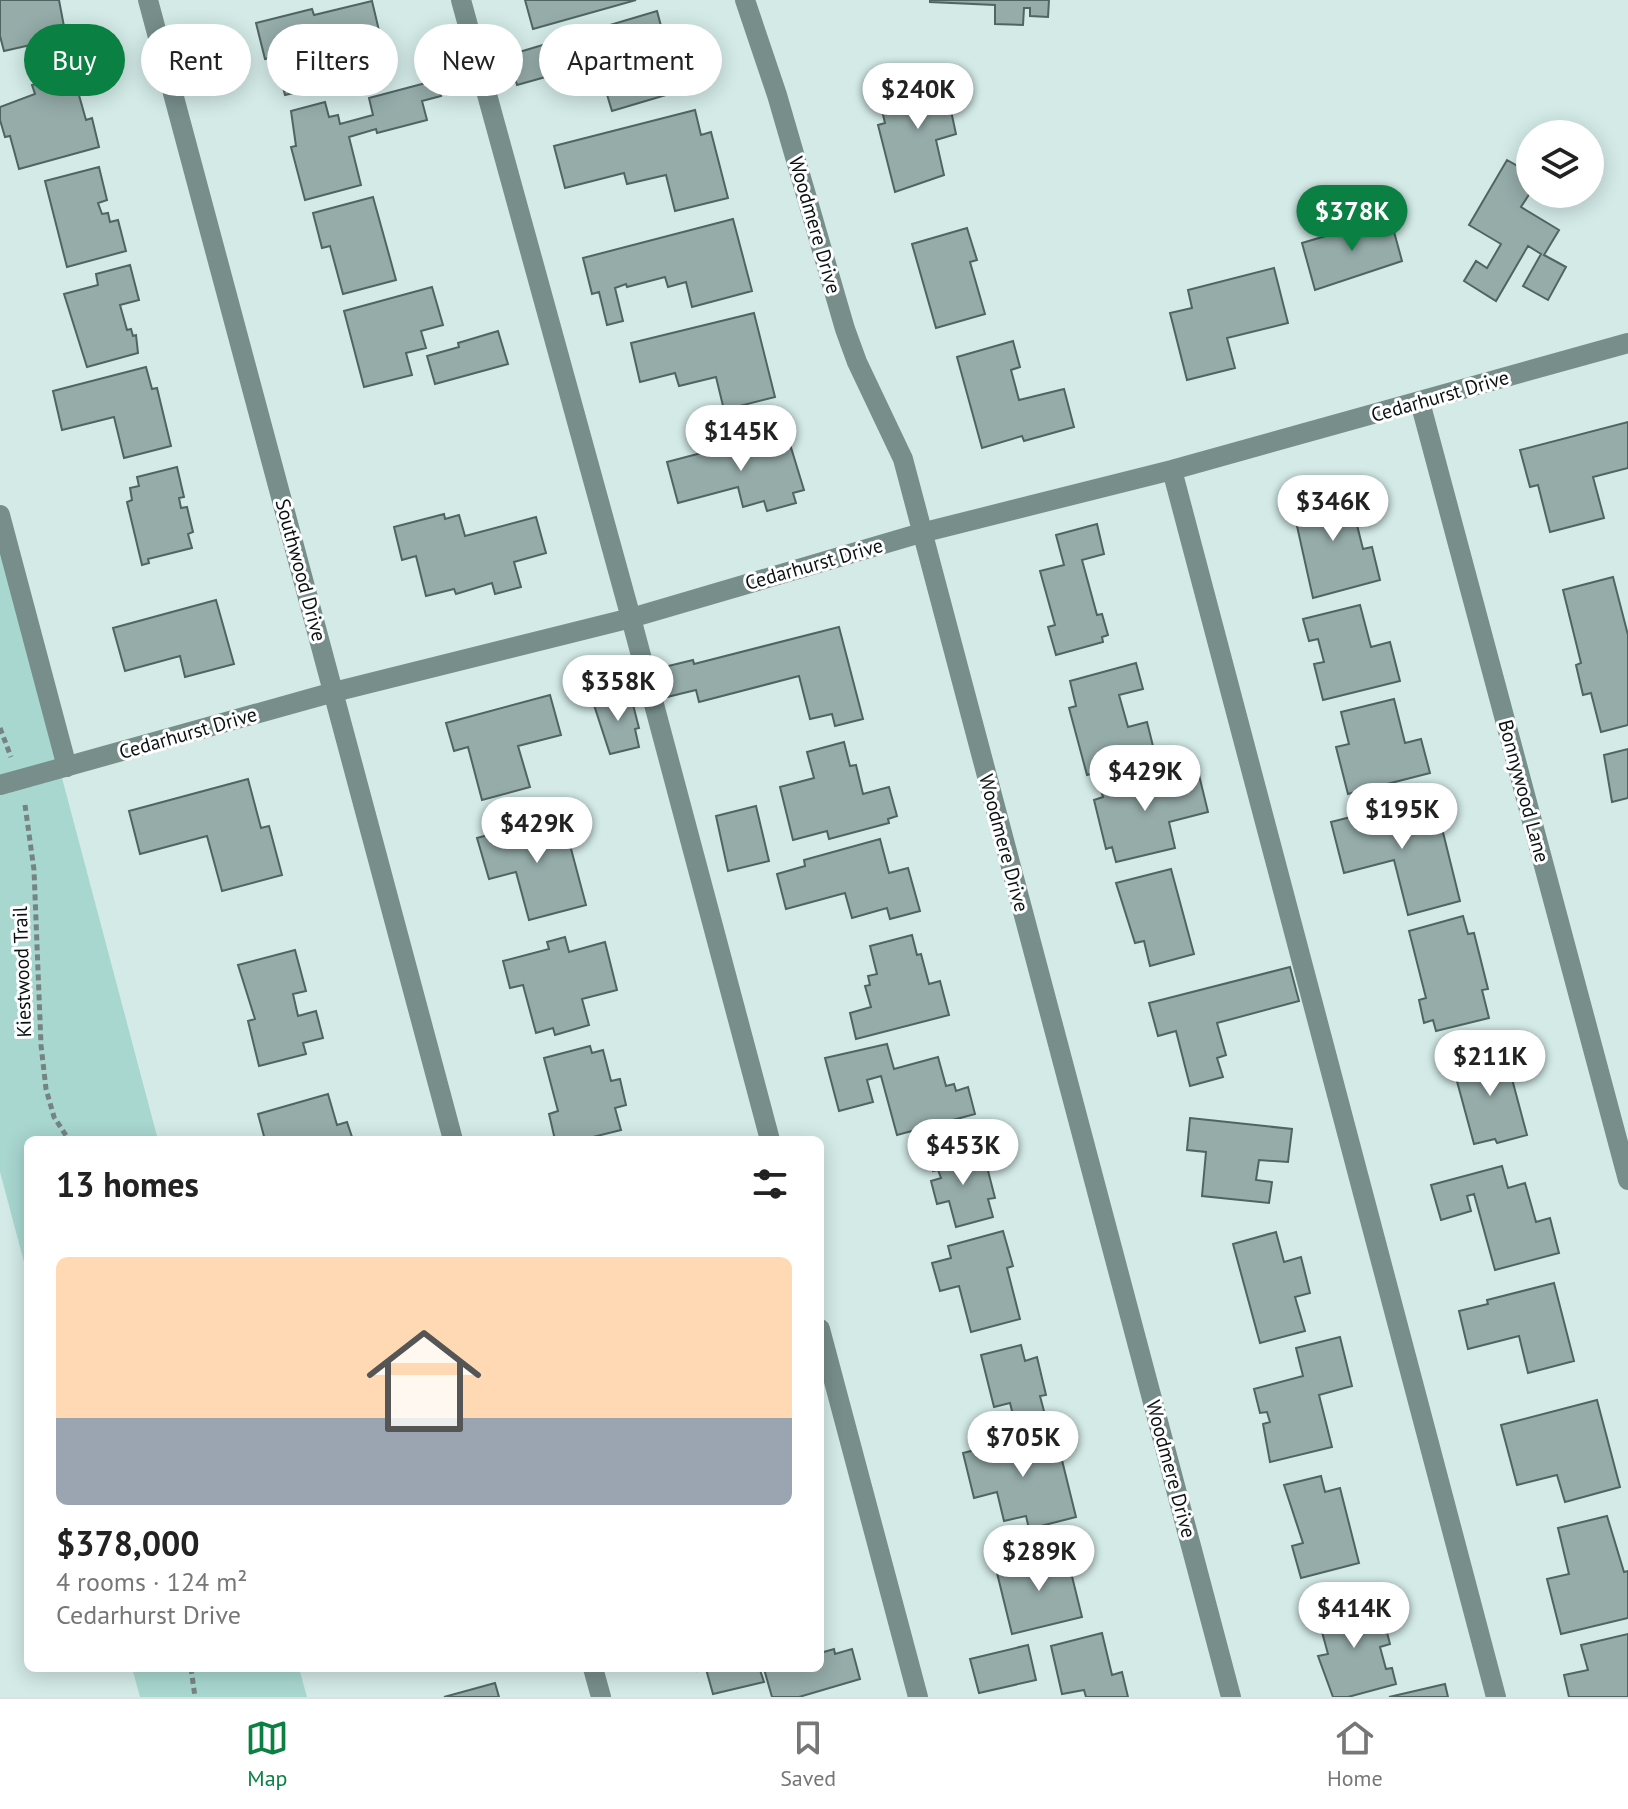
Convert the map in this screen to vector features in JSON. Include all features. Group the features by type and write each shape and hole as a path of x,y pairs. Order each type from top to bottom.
{"street":[{"name":"Southwood Drive","path":"148,0 452,1136"},
{"path":"461,0 769,1136"},
{"name":"Woodmere Drive","path":"745,0 777,95 845,329 857,362 903,459 1231,1697"},
{"name":"Cedarhurst Drive","path":"0,785 334,692 631,618 921,533 1172,470 1628,343"},
{"name":"Bonnywood Lane","path":"1420,402 1628,1180"},
{"path":"1172,470 1496,1697"},
{"path":"0,515 67,767"},
{"path":"824,1344 918,1697"},
{"path":"594,1672 601,1697"}],"path":[{"path":"0,728 12,759"},
{"name":"Kiestwood Trail","path":"23,797 34,870 41,1045 46,1089 54,1117 66,1136"},
{"path":"192,1672 195,1697"}],"green space":[{"path":"0,544 157,1136 24,1136 24,1262 0,1172"},
{"path":"133,1672 300,1672 307,1697 140,1697"}],"building":[{"path":"0,0 59,0 64,24 24,24 24,46 4,51 0,36"},
{"path":"525,0 636,0 551,24 539,24 539,27 533,29"},
{"path":"930,0 1049,0 1048,17 1030,16 1030,8 1024,8 1023,25 995,24 995,5"},
{"path":"372,1 377,24 267,24 265,59 256,23 312,9 314,15"},
{"path":"657,11 660,24 613,24"},
{"path":"539,46 539,79 523,83 523,51"},
{"path":"956,77 963,103 950,106 956,134 936,140 944,175 895,192 878,125 885,123 879,98"},
{"path":"414,86 414,96 441,96 422,101 427,120 349,137 361,185 305,200 291,147 296,146 291,111 325,102 329,117 338,115 340,124 373,115 369,98 398,96 398,90"},
{"path":"30,96 79,96 86,120 92,118 99,147 19,169 10,136 5,137 0,107"},
{"path":"607,96 662,96 612,111"},
{"path":"695,110 701,135 711,132 728,198 675,211 666,175 627,184 624,173 565,188 554,146"},
{"path":"1507,160 1516,165 1516,208 1523,208 1559,230 1544,255 1566,267 1548,300 1523,286 1541,254 1528,246 1496,301 1464,281 1476,261 1487,268 1501,244 1469,225"},
{"path":"99,167 107,200 98,203 102,214 108,213 110,222 118,220 126,251 67,267 45,181"},
{"path":"373,197 396,280 343,294 330,246 322,248 313,213"},
{"path":"1390,217 1402,261 1315,290 1302,243"},
{"path":"733,219 752,291 692,307 686,282 668,287 665,277 627,287 626,284 615,288 623,321 607,325 599,292 592,294 583,258"},
{"path":"967,228 977,260 970,262 985,314 936,328 912,244"},
{"path":"130,265 139,300 120,305 127,330 131,329 133,336 136,335 138,353 87,367 64,294 98,285 96,274"},
{"path":"1274,268 1288,323 1227,338 1235,368 1187,380 1170,313 1192,308 1188,290"},
{"path":"432,287 443,325 421,331 426,348 406,353 412,375 364,387 344,311"},
{"path":"754,313 775,397 724,410 716,377 679,386 675,373 640,382 631,343"},
{"path":"498,331 508,364 435,384 427,356"},
{"path":"1013,341 1020,367 1011,370 1019,400 1064,389 1074,427 1024,441 1022,436 982,448 957,357"},
{"path":"146,367 152,389 157,388 171,446 124,458 114,417 62,430 53,391"},
{"path":"1628,422 1628,468 1593,477 1604,518 1550,532 1538,485 1530,487 1520,450"},
{"path":"777,433 780,444 789,441 804,490 793,493 796,503 767,511 764,501 743,507 738,487 678,503 667,462"},
{"path":"177,467 184,497 179,498 181,508 187,507 193,532 188,534 192,548 148,559 149,563 142,565 127,502 132,500 130,488 139,486 137,477"},
{"path":"1347,485 1363,549 1372,547 1380,580 1313,598 1291,499"},
{"path":"444,514 445,519 459,515 465,536 536,517 546,553 514,562 521,587 495,594 492,583 456,594 454,589 426,596 416,556 402,560 394,527"},
{"path":"1097,524 1104,554 1082,560 1097,615 1102,614 1108,635 1102,637 1103,642 1056,655 1048,627 1055,625 1040,571 1064,565 1056,535"},
{"path":"1613,577 1628,635 1628,725 1601,732 1591,693 1583,695 1576,665 1581,663 1563,590"},
{"path":"216,600 234,664 185,677 180,656 125,671 113,628"},
{"path":"1360,605 1371,647 1390,642 1400,681 1323,700 1314,664 1324,662 1318,639 1309,641 1303,619"},
{"path":"839,627 863,719 835,726 832,714 810,719 799,676 699,702 696,690 663,698 656,669 693,660 694,664"},
{"path":"1136,663 1143,689 1119,695 1128,727 1147,722 1154,750 1136,755 1138,761 1087,775 1069,708 1076,706 1070,681"},
{"path":"630,693 639,728 635,729 639,747 610,754 593,702"},
{"path":"550,695 561,735 518,746 530,787 482,800 468,747 454,751 446,723"},
{"path":"1394,699 1405,743 1421,739 1430,773 1348,794 1336,747 1349,744 1341,712"},
{"path":"844,742 850,766 856,765 863,794 889,787 897,816 888,819 889,823 829,839 827,831 793,840 780,787 814,778 807,752"},
{"path":"1628,749 1628,798 1612,802 1604,755"},
{"path":"1153,770 1157,786 1199,775 1208,812 1169,822 1175,848 1116,862 1112,847 1106,849 1094,800 1103,797 1099,784"},
{"path":"248,779 261,828 269,826 282,875 222,891 207,836 140,854 129,811"},
{"path":"1434,796 1460,901 1408,915 1394,860 1344,873 1331,822"},
{"path":"756,806 769,861 728,871 716,816"},
{"path":"562,815 586,905 529,920 516,872 489,879 477,838"},
{"path":"880,839 889,873 908,868 920,911 890,919 887,908 852,918 845,893 786,909 777,874 805,866 804,860"},
{"path":"1171,869 1194,954 1150,966 1144,941 1135,943 1116,883"},
{"path":"1463,916 1468,934 1474,933 1488,989 1482,990 1489,1018 1436,1031 1433,1020 1424,1023 1419,1000 1426,998 1409,931"},
{"path":"912,935 929,984 940,981 949,1015 856,1039 850,1013 871,1007 865,986 870,985 868,976 877,974 870,946"},
{"path":"565,937 569,952 605,942 617,990 582,999 589,1025 555,1035 553,1028 536,1033 523,985 510,988 503,961 549,949 547,942"},
{"path":"295,950 306,991 293,994 298,1016 316,1011 323,1038 303,1043 306,1054 259,1066 248,1021 255,1019 238,965"},
{"path":"1290,967 1299,1001 1217,1023 1226,1055 1217,1058 1223,1077 1190,1086 1176,1031 1158,1036 1149,1003"},
{"path":"887,1044 894,1069 938,1057 946,1086 954,1084 956,1091 968,1087 975,1114 897,1135 881,1076 867,1080 873,1102 839,1111 825,1058"},
{"path":"590,1046 592,1053 603,1050 611,1081 620,1079 626,1105 615,1108 621,1130 597,1136 554,1136 549,1114 558,1111 544,1058"},
{"path":"1504,1049 1527,1135 1497,1143 1495,1139 1474,1144 1452,1063"},
{"path":"328,1094 337,1125 347,1122 352,1136 264,1136 258,1114"},
{"path":"1190,1118 1292,1129 1288,1162 1259,1160 1256,1180 1272,1182 1269,1203 1202,1196 1206,1152 1187,1150"},
{"path":"966,1149 970,1163 985,1159 995,1198 988,1199 993,1217 956,1227 949,1201 937,1204 931,1181 941,1178 938,1170 933,1171 930,1158"},
{"path":"1502,1166 1508,1188 1525,1183 1536,1222 1550,1218 1559,1253 1495,1270 1474,1194 1467,1196 1471,1211 1441,1220 1431,1185"},
{"path":"1003,1231 1013,1266 1007,1268 1020,1319 971,1332 959,1286 940,1291 932,1263 951,1258 948,1246"},
{"path":"1276,1232 1284,1262 1301,1257 1310,1293 1295,1297 1305,1331 1260,1343 1233,1244"},
{"path":"1554,1283 1574,1361 1528,1373 1519,1336 1468,1349 1459,1311 1488,1304 1487,1300"},
{"path":"1340,1337 1352,1386 1319,1395 1332,1447 1270,1462 1263,1424 1270,1422 1267,1412 1260,1413 1254,1389 1303,1376 1296,1348"},
{"path":"1021,1345 1025,1361 1037,1357 1046,1395 1040,1396 1045,1415 1015,1423 1010,1403 994,1407 981,1355"},
{"path":"1597,1400 1620,1487 1565,1502 1557,1475 1517,1485 1501,1425"},
{"path":"1050,1431 1053,1445 1058,1444 1076,1517 1029,1529 1026,1516 1004,1521 997,1492 974,1498 963,1453"},
{"path":"1321,1476 1325,1492 1340,1488 1359,1563 1301,1578 1292,1546 1303,1543 1284,1485"},
{"path":"1607,1516 1624,1572 1628,1571 1628,1618 1561,1634 1547,1579 1569,1574 1558,1528"},
{"path":"1047,1550 1050,1561 1067,1556 1082,1617 1012,1634 997,1573 1027,1566 1024,1556"},
{"path":"1357,1600 1360,1612 1369,1610 1370,1616 1382,1613 1390,1644 1380,1647 1386,1669 1392,1668 1396,1684 1348,1697 1333,1697 1318,1656 1328,1654 1316,1610"},
{"path":"1102,1633 1112,1675 1122,1672 1128,1697 1086,1697 1084,1690 1062,1694 1051,1646"},
{"path":"1628,1634 1628,1697 1569,1697 1564,1675 1588,1670 1581,1645"},
{"path":"1028,1645 1036,1680 979,1693 970,1659"},
{"path":"834,1649 835,1654 852,1649 860,1679 799,1697 772,1697 765,1672 824,1672 824,1652"},
{"path":"707,1672 761,1672 764,1682 713,1694"},
{"path":"495,1683 499,1697 444,1697"},
{"path":"1445,1684 1448,1697 1389,1697"}]}
